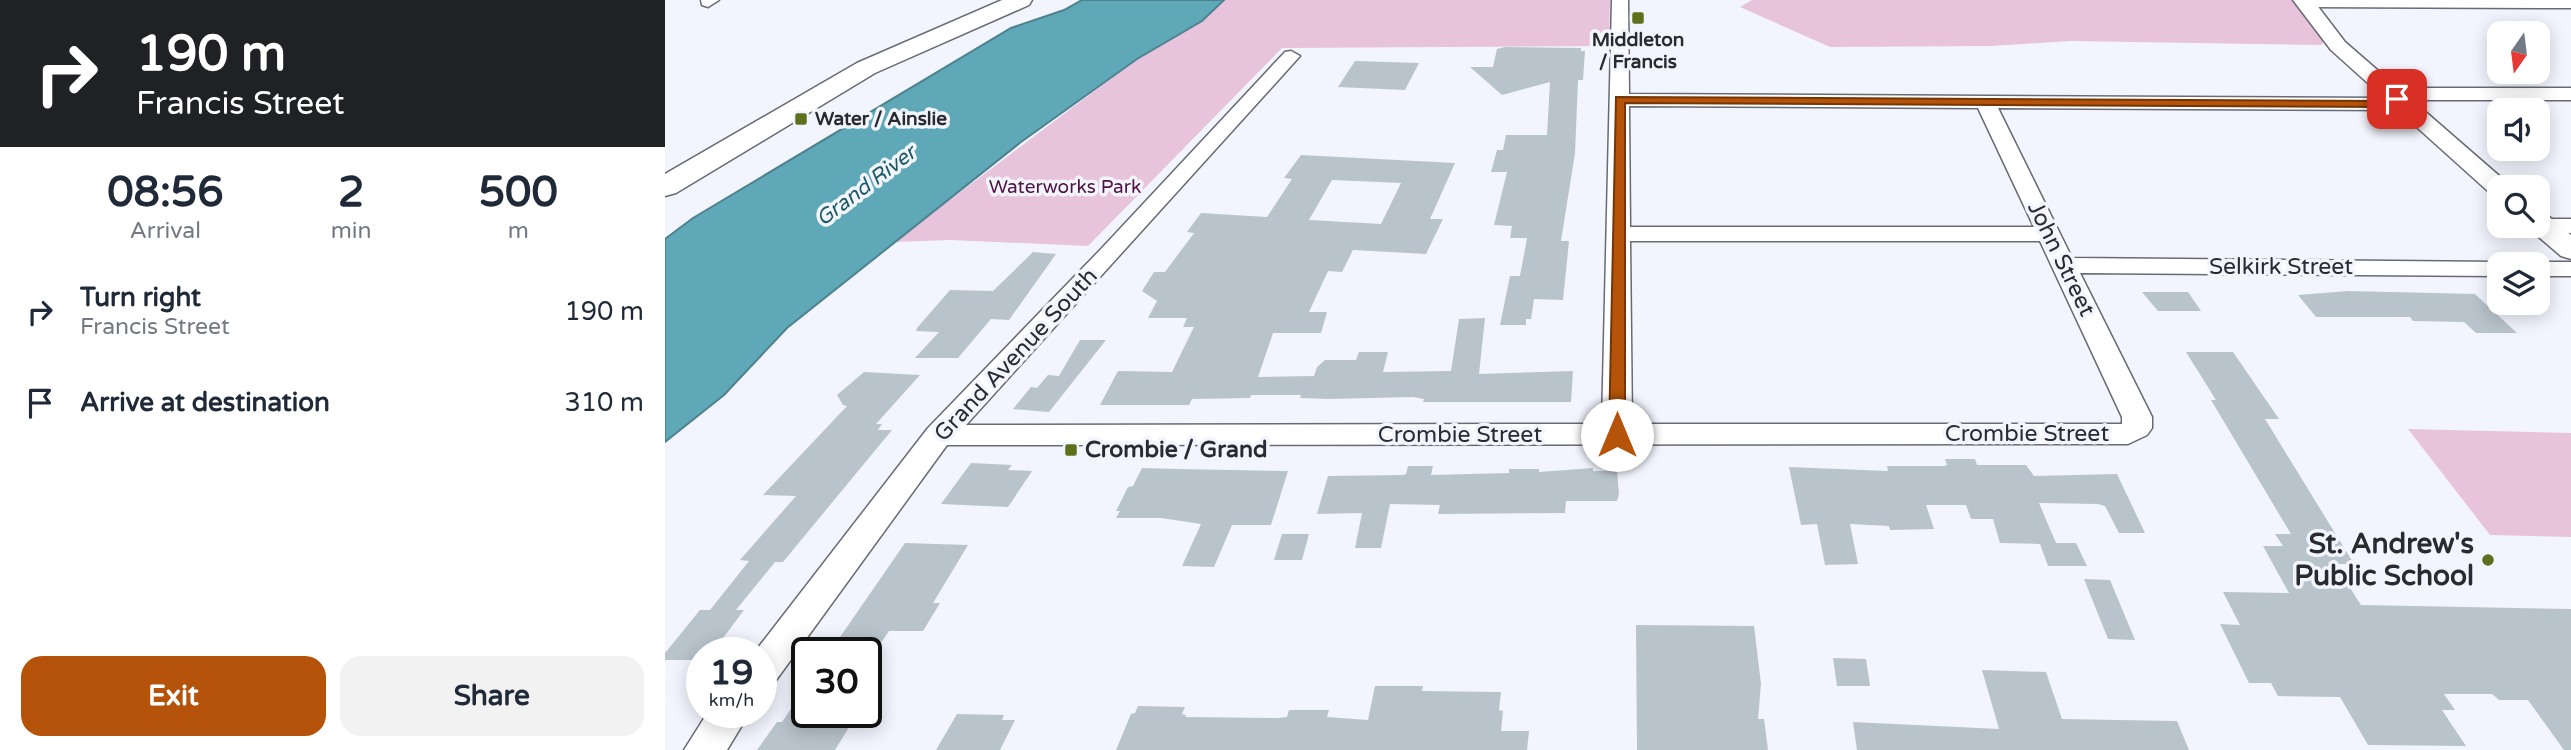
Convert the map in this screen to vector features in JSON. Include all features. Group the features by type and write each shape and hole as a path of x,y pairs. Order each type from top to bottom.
{"main road":[{"path":"665,167 904,50 1021,0"},
{"path":"665,187 819,93"}],"street":[{"path":"1617,435 1620,0"},
{"path":"2304,1 2571,3"},
{"path":"2304,1 2338,46 2487,177"},
{"name":"Grand Avenue South","path":"777,650 939,435 1111,253 1291,56"},
{"path":"1620,100 2383,104 2405,94 2571,94"},
{"name":"John Street","path":"1985,102 2137,417"},
{"path":"2551,224 2571,250"},
{"path":"1618,234 2049,234"},
{"name":"Selkirk Street","path":"2064,265 2487,269"},
{"path":"2550,269 2571,269"},
{"name":"Crombie Street","path":"939,435 2128,434 2137,428 2137,417"},
{"path":"703,750 719,728"}],"green space":[{"name":"Waterworks Park","path":"1224,0 1610,0 1609,46 1282,48 1088,246 950,240 894,242 1137,59 1202,21"},
{"path":"1752,0 2295,0 2326,39 2321,45 2070,41 1991,46 1830,47 1740,7"},
{"path":"2408,429 2571,433 2571,537 2490,535"}],"water":[{"name":"Grand River","path":"1082,0 1224,0 1202,21 1137,59 1021,142 787,328 724,395 665,442 665,239 693,218 1011,28 1064,10"}],"building":[{"path":"1581,48 1581,51 1585,51 1583,80 1578,80 1575,153 1561,241 1569,241 1563,300 1534,299 1531,319 1526,319 1526,325 1500,325 1510,276 1520,276 1527,238 1510,238 1512,226 1494,225 1507,172 1491,172 1497,150 1503,150 1506,135 1547,135 1550,82 1502,95 1470,67 1493,67 1497,49"},
{"path":"1355,61 1419,63 1405,90 1338,87"},
{"path":"1301,155 1455,163 1430,219 1443,219 1426,254 1353,250 1342,272 1328,271 1309,312 1327,312 1321,333 1273,333 1258,377 1314,376 1317,367 1325,360 1356,360 1359,352 1388,352 1383,372 1451,371 1459,319 1485,318 1479,374 1573,371 1571,402 1423,402 1424,399 1413,397 1328,399 1300,398 1301,395 1251,395 1250,398 1192,399 1189,405 1100,405 1118,371 1172,372 1194,327 1183,327 1187,318 1148,318 1157,301 1142,291 1154,272 1165,272 1194,233 1187,232 1201,213 1267,217 1292,179 1284,178","holes":["1332,180 1401,183 1381,224 1309,220"]},
{"path":"1033,252 1056,254 1009,320 991,319 958,358 915,358 939,332 916,331 917,328 950,290 993,291"},
{"path":"2348,291 2475,294 2487,305 2487,315 2498,315 2517,333 2476,333 2464,322 2413,321 2410,317 2316,317 2298,295"},
{"path":"2142,292 2188,292 2201,311 2158,311"},
{"path":"1080,340 1106,340 1049,412 1013,409 1031,387 1037,388 1048,375 1059,376"},
{"path":"2186,352 2233,352 2279,419 2265,419 2354,564 2335,564 2361,605 2571,609 2571,750 2564,750 2528,700 2499,700 2492,694 2444,694 2455,710 2442,710 2466,746 2368,745 2340,697 2278,696 2271,683 2249,683 2220,624 2240,625 2223,592 2289,593 2263,546 2283,546 2275,534 2291,534 2211,400 2216,400"},
{"path":"864,372 920,375 876,424 882,424 878,430 892,430 783,562 775,562 736,610 744,610 724,637 686,637 686,660 665,660 665,653 700,610 710,610 749,561 740,560 796,496 763,495 847,406 843,405 837,395"},
{"path":"1945,459 1975,459 1977,465 2026,465 2034,476 2117,474 2145,533 2119,533 2105,506 2098,504 2039,503 2056,543 2076,543 2087,566 2048,566 2040,544 2000,543 1993,519 1971,519 1966,505 1926,505 1934,529 1890,530 1889,526 1850,524 1858,564 1825,565 1817,524 1801,525 1789,467 1888,471 1887,466 1944,466 1947,465"},
{"path":"971,463 1012,465 1008,470 1032,471 1008,507 941,504"},
{"path":"1408,466 1433,466 1431,475 1509,473 1509,469 1539,469 1539,472 1593,468 1593,471 1617,471 1619,494 1617,501 1566,501 1565,513 1438,514 1440,505 1390,504 1381,548 1355,548 1362,513 1317,514 1328,476 1403,475 1406,474"},
{"path":"1142,468 1288,471 1271,525 1232,525 1214,567 1182,566 1201,524 1161,518 1116,518 1120,511 1116,511 1128,487 1133,486"},
{"path":"1282,534 1309,534 1302,560 1274,560"},
{"path":"905,543 968,545 933,603 940,603 923,631 889,631 882,641 882,637 840,637"},
{"path":"2084,579 2110,580 2135,640 2108,639"},
{"path":"1636,625 1754,626 1761,684 1758,719 1764,719 1768,750 1637,750"},
{"path":"1833,658 1866,659 1870,686 1837,686"},
{"path":"1982,670 2046,672 2062,719 2177,721 2189,750 1857,750 1853,722 1999,729"},
{"path":"1375,686 1423,686 1422,691 1501,692 1501,731 1529,731 1527,750 1116,750 1131,714 1135,713 1138,706 1185,707 1182,714 1186,715 1185,717 1278,718 1287,717 1289,710 1329,710 1327,717 1368,720"},
{"path":"791,709 791,728 849,728 835,750 757,750 773,728 777,728 777,722 782,722"},
{"path":"957,714 1004,715 1002,720 1015,720 1000,750 936,750"}],"place":[{"name":"Middleton / Francis","path":"1638,18"},
{"name":"Water / Ainslie","path":"801,119"},
{"name":"Crombie / Grand","path":"1071,450"},
{"name":"St. Andrew's Public School","path":"2488,560"}],"route":[{"path":"1617,435 1620,100 2389,104 2397,99"}]}
